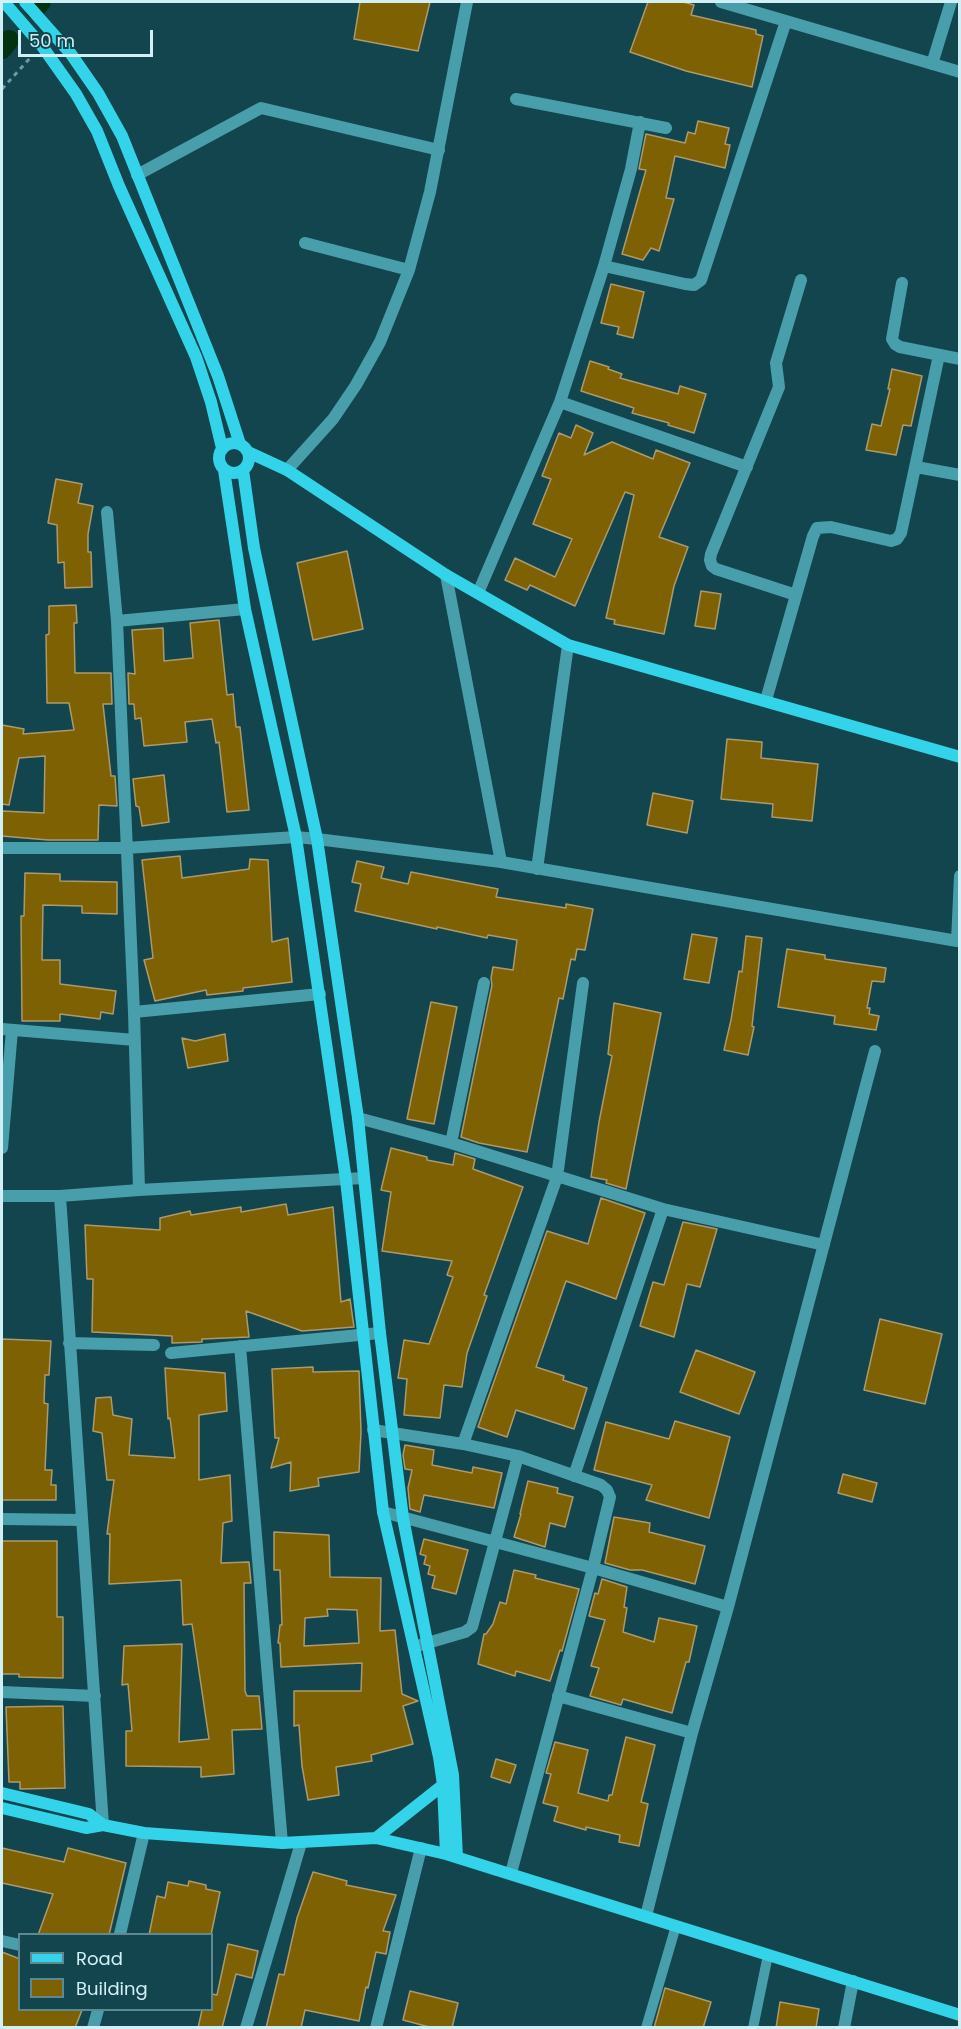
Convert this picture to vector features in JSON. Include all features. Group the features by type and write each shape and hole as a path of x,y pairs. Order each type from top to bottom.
{"street":[{"path":"25,2 70,54 98,93 122,136 249,462 243,470 234,474 224,470"},
{"path":"287,470 333,419 356,386 380,342 409,270 423,225 467,2"},
{"path":"721,2 960,72"},
{"path":"932,64 951,2"},
{"path":"6,4 76,94 97,131 119,186 196,357 211,402 222,448 219,457 224,470 245,609 296,837 346,1180 383,1512 439,1757 452,1855"},
{"path":"604,266 685,284 694,285 700,280 705,273 786,21"},
{"path":"516,99 666,128"},
{"path":"137,175 261,108 439,150"},
{"path":"478,593 560,402 604,266 631,169 640,123"},
{"path":"305,243 409,270"},
{"path":"796,595 712,566 711,554 778,387 776,363 801,280"},
{"path":"902,283 892,339 895,344 960,359"},
{"path":"196,357 207,351"},
{"path":"766,700 817,528 831,526 882,540 897,539 902,533 939,355"},
{"path":"560,402 747,467"},
{"path":"222,448 230,443 287,470 446,576 568,645 960,757"},
{"path":"916,467 960,475"},
{"path":"243,470 254,548 317,839 358,1118 380,1333 403,1518 453,1775 452,1855"},
{"path":"107,512 117,621 134,1012 139,1190"},
{"path":"237,551 254,548"},
{"path":"446,576 501,862"},
{"path":"117,621 245,609"},
{"path":"537,869 568,645"},
{"path":"2,848 126,848 296,837 317,839 501,862 957,941 960,876"},
{"path":"451,1143 484,982"},
{"path":"463,1444 557,1177 583,983"},
{"path":"134,1012 320,994"},
{"path":"2,1148 7,1030 135,1040"},
{"path":"646,1916 692,1733 729,1607 875,1051"},
{"path":"358,1118 451,1143 663,1209 824,1245"},
{"path":"2,1196 60,1196 364,1178"},
{"path":"60,1196 103,1825"},
{"path":"574,1476 663,1209"},
{"path":"171,1353 380,1333"},
{"path":"69,1343 154,1345"},
{"path":"240,1346 282,1843"},
{"path":"373,1430 463,1444 518,1456 601,1485 610,1497 511,1873"},
{"path":"413,1646 429,1644 472,1628 518,1456"},
{"path":"383,1512 729,1607"},
{"path":"2,1519 82,1520"},
{"path":"2,1692 95,1696"},
{"path":"558,1696 692,1733"},
{"path":"376,1838 442,1785"},
{"path":"2,1793 89,1814 103,1825"},
{"path":"2,1808 86,1828 103,1825 144,1833 282,1843 376,1838 452,1855 960,2015"},
{"path":"120,1933 144,1833"},
{"path":"246,2028 302,1843"},
{"path":"376,2028 421,1848"},
{"path":"2,1941 18,1945"},
{"path":"844,2028 853,1981"},
{"path":"93,2028 99,2011"}],"lane":[{"path":"646,2028 676,1926"},
{"path":"753,2028 768,1955"}],"path":[{"path":"2,89 37,41"}],"building":[{"path":"360,2 430,2 418,51 354,39"},
{"path":"648,2 683,2 694,5 691,15 756,30 756,34 763,36 752,87 686,71 630,52"},
{"path":"698,121 729,128 725,144 730,145 725,168 675,156 666,198 674,199 659,251 651,248 643,260 622,254 646,170 639,169 646,134 685,143 688,132 695,134"},
{"path":"611,284 644,292 633,338 617,334 619,327 601,323"},
{"path":"590,361 622,374 620,378 678,394 680,386 706,394 694,433 668,425 669,423 632,413 634,408 581,391"},
{"path":"892,369 922,376 911,426 903,425 896,455 866,450 872,424 881,426 890,389 888,389"},
{"path":"576,425 593,433 584,455 612,442 653,459 656,450 690,463 659,537 688,547 674,586 664,634 614,624 615,620 606,618 634,495 625,492 575,606 530,585 527,590 505,580 515,558 555,577 572,539 533,524 551,479 542,476 559,433 571,438"},
{"path":"56,479 82,484 78,503 93,506 88,534 92,587 65,588 64,562 58,563 57,525 48,523"},
{"path":"347,551 363,629 313,640 297,563"},
{"path":"701,591 721,594 715,629 695,626"},
{"path":"76,605 75,673 111,673 112,704 103,704 111,776 115,776 117,806 99,805 98,840 48,840 2,836 2,811 44,813 45,756 19,758 9,805 2,804 2,725 24,729 23,734 74,730 69,703 47,703 46,635 49,634 49,606"},
{"path":"219,620 227,695 233,694 236,727 240,727 249,810 227,812 219,742 216,743 212,719 185,722 187,742 144,746 141,718 135,719 134,704 129,704 128,673 135,674 132,630 163,628 164,661 193,658 190,623"},
{"path":"727,739 762,742 761,758 818,764 812,821 772,817 773,804 721,799"},
{"path":"164,775 169,822 142,826 139,807 136,806 133,779"},
{"path":"653,793 693,801 687,833 647,825"},
{"path":"180,856 182,878 249,869 250,859 268,860 272,942 288,938 292,982 207,995 206,990 155,1001 144,960 153,958 142,860"},
{"path":"357,861 384,867 381,878 408,884 411,872 498,889 496,897 566,908 566,904 593,909 585,950 577,949 575,960 571,959 563,999 559,998 527,1152 479,1143 461,1137 492,985 493,967 513,970 517,940 488,935 487,938 355,911 361,884 352,882"},
{"path":"25,873 60,874 60,881 117,882 117,914 82,913 82,906 43,905 42,960 60,960 60,984 116,991 113,1014 101,1012 100,1019 60,1014 60,1021 22,1021 21,916 24,916"},
{"path":"692,934 717,938 709,983 684,979"},
{"path":"746,936 762,938 752,1026 754,1027 748,1055 724,1050 739,971 742,972"},
{"path":"787,949 825,955 825,959 886,968 884,982 872,981 867,1008 870,1008 869,1014 879,1016 876,1030 834,1024 835,1016 778,1007"},
{"path":"431,1002 457,1007 434,1124 407,1119"},
{"path":"614,1003 661,1013 626,1189 606,1183 607,1180 591,1177 612,1056 608,1054"},
{"path":"225,1034 228,1061 188,1068 182,1038 195,1041"},
{"path":"391,1148 427,1157 427,1160 453,1165 455,1153 475,1159 473,1169 523,1187 484,1295 487,1296 467,1353 462,1387 444,1385 440,1418 404,1415 407,1379 398,1378 404,1340 429,1344 453,1277 447,1275 452,1261 382,1251 391,1192 381,1190"},
{"path":"601,1198 645,1213 616,1299 566,1281 536,1367 564,1376 563,1380 587,1388 574,1429 516,1410 507,1437 478,1427 547,1231 588,1244"},
{"path":"286,1204 288,1215 333,1207 341,1302 350,1299 354,1327 302,1331 246,1311 249,1337 172,1343 172,1336 92,1332 93,1279 87,1279 85,1225 160,1230 160,1218 190,1211 191,1215 241,1207 241,1212"},
{"path":"683,1222 717,1229 700,1287 687,1284 674,1337 640,1326 653,1282 664,1285"},
{"path":"880,1319 942,1334 925,1404 864,1390"},
{"path":"2,1339 51,1341 49,1375 45,1375 44,1403 48,1404 45,1470 52,1470 51,1485 56,1485 56,1500 2,1500"},
{"path":"696,1350 755,1372 739,1414 680,1392"},
{"path":"313,1367 313,1372 359,1371 361,1432 359,1472 318,1478 319,1486 290,1491 291,1462 271,1468 279,1438 275,1438 272,1369"},
{"path":"165,1368 225,1373 227,1411 199,1415 199,1480 230,1475 232,1521 223,1523 221,1563 249,1562 251,1583 244,1583 245,1691 247,1696 259,1696 262,1729 232,1730 234,1774 201,1777 201,1767 126,1766 126,1731 132,1731 128,1684 122,1685 124,1646 182,1644 179,1742 209,1739 192,1624 183,1625 181,1580 109,1584 110,1534 107,1534 114,1480 107,1480 102,1433 93,1431 96,1398 111,1397 113,1415 132,1419 129,1455 175,1458 170,1418 168,1419"},
{"path":"675,1421 730,1437 709,1518 646,1500 652,1485 594,1470 606,1422 669,1439"},
{"path":"405,1445 434,1450 432,1465 472,1473 473,1467 502,1473 494,1508 424,1495 420,1512 410,1509 408,1488 412,1470 405,1469 403,1455"},
{"path":"843,1474 877,1483 872,1502 838,1493"},
{"path":"528,1481 558,1488 557,1493 573,1497 565,1527 550,1523 545,1547 514,1537"},
{"path":"614,1517 650,1523 649,1532 705,1546 695,1584 605,1563"},
{"path":"274,1532 329,1535 330,1577 381,1578 380,1631 395,1630 402,1694 418,1701 403,1706 413,1744 371,1755 372,1761 336,1767 339,1795 308,1800 302,1766 299,1725 294,1726 294,1691 361,1691 362,1663 281,1667 280,1643 278,1643 280,1625 282,1625 280,1570 274,1570","holes":["327,1609 357,1610 359,1643 304,1646 305,1618 328,1616"]},
{"path":"424,1539 468,1550 456,1594 432,1588 435,1576 428,1574 430,1566 424,1564 426,1556 420,1554"},
{"path":"2,1541 57,1541 57,1617 63,1617 63,1678 19,1677 19,1674 2,1674"},
{"path":"514,1570 579,1589 562,1651 560,1650 550,1681 516,1671 515,1676 478,1664 484,1634 493,1624 500,1602 506,1604"},
{"path":"602,1579 627,1587 624,1607 627,1608 623,1632 654,1642 659,1618 697,1626 689,1662 686,1662 672,1713 623,1699 621,1705 590,1696 599,1668 591,1666 605,1620 589,1616 595,1593 598,1594"},
{"path":"63,1706 65,1788 20,1789 20,1782 9,1782 6,1707"},
{"path":"626,1737 655,1745 641,1802 648,1804 639,1846 619,1842 620,1835 586,1827 586,1830 554,1821 558,1807 543,1803 551,1774 546,1773 555,1742 588,1750 578,1793 608,1801 609,1795 612,1795"},
{"path":"496,1759 516,1765 510,1783 491,1777"},
{"path":"2,1848 64,1862 68,1848 126,1863 109,1933 39,1933 53,1894 2,1883"},
{"path":"313,1872 347,1881 346,1885 396,1895 383,1931 390,1932 386,1954 376,1952 359,2021 305,2010 301,2028 266,2028 279,1974 284,1975 297,1918"},
{"path":"189,1881 206,1885 206,1889 220,1892 211,1933 149,1933 157,1896 165,1898 168,1882 188,1886"},
{"path":"228,1944 258,1951 252,1978 236,1974 222,2028 198,2028 202,2011 213,2011 213,1994 217,1995"},
{"path":"2,1952 18,1958 18,2011 82,2011 75,2028 2,2028"},
{"path":"665,1988 711,2002 703,2028 654,2028"},
{"path":"410,1991 458,2003 452,2028 433,2028 403,2020"},
{"path":"780,2002 819,2009 816,2028 776,2028"}],"waterway":[{"path":"35,9 41,2"},
{"path":"2,49 9,40"}]}
